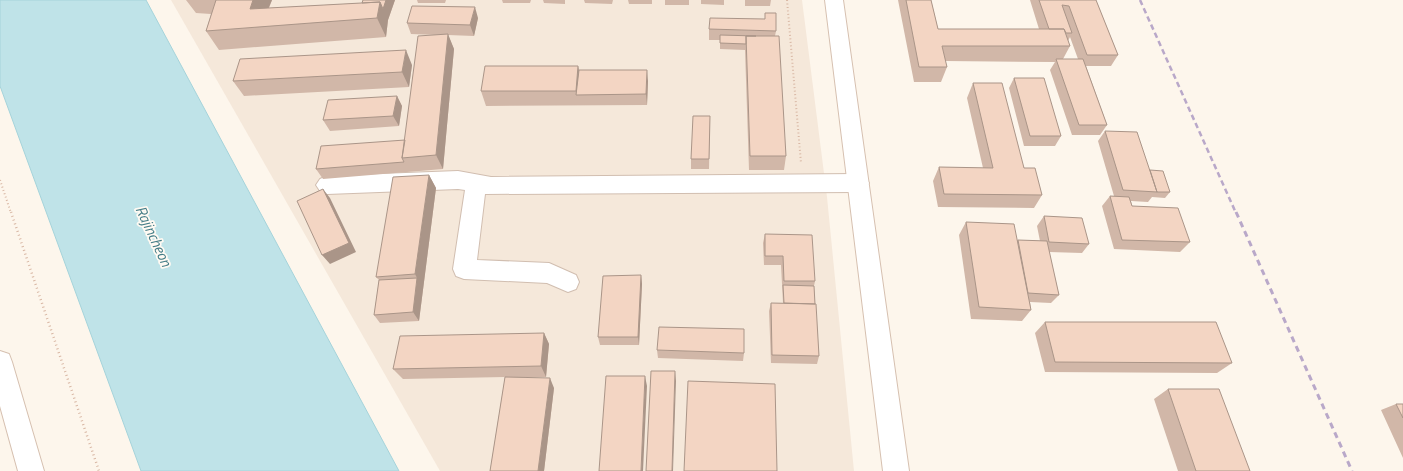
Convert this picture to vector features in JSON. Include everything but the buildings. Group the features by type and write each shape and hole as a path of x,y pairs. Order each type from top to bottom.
{"street":[{"path":"834,0 896,471"},
{"path":"327,185 436,180 458,180 476,184 499,186 858,183"},
{"path":"476,184 464,269 548,273 568,282"},
{"path":"0,362 31,471"}],"path":[{"path":"787,0 803,183"},
{"path":"0,180 99,471"}],"shaded area":[{"path":"171,0 802,0 827,197 854,471 440,471"}],"water":[{"name":"Rajincheon","path":"0,0 146,0 399,471 141,471 0,86"}],"railway":[{"path":"1140,0 1236,213"},
{"path":"1236,212 1352,471"}]}
